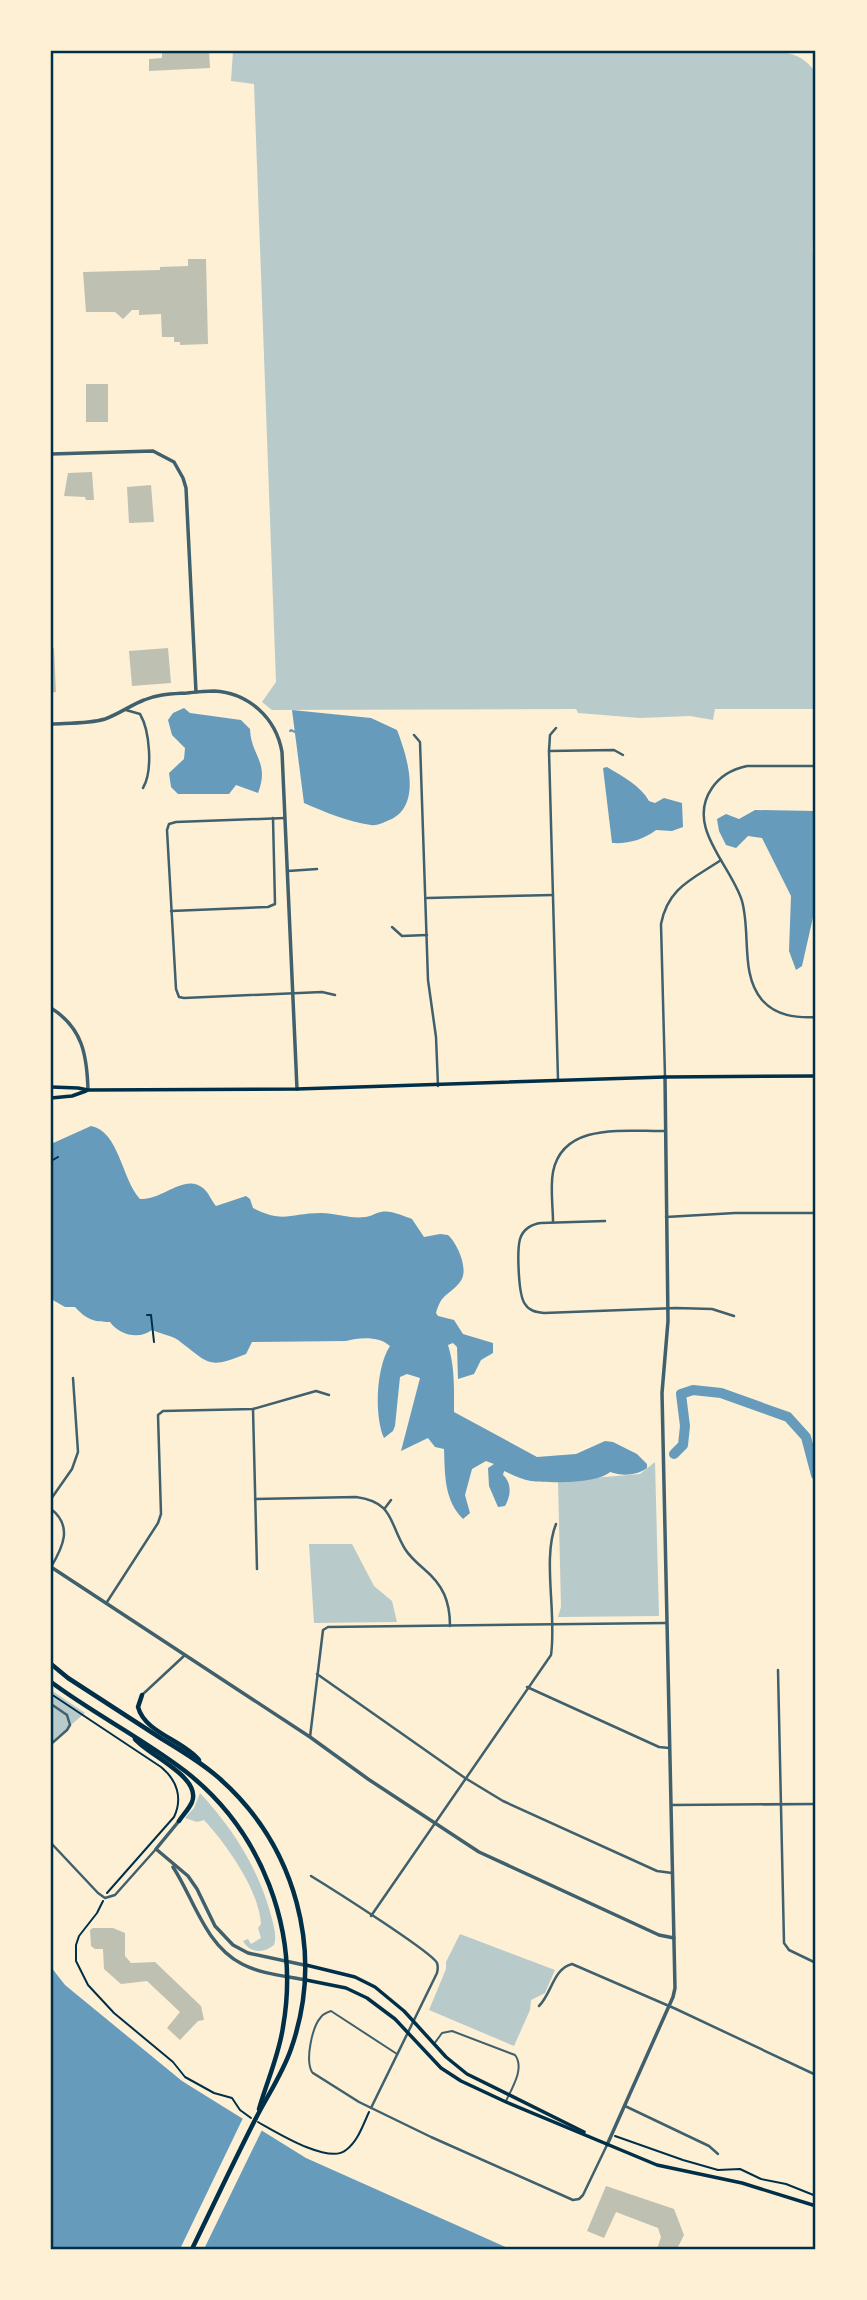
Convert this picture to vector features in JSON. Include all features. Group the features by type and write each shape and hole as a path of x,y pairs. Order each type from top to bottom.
{"highway":[{"path":"51,1664 68,1678 204,1766 243,1801 277,1850 299,1908 304,1934 306,1980 289,2056 192,2249"},
{"path":"51,1682 167,1758 200,1784 223,1807 260,1862 275,1900 283,1932 288,1976 279,2048 257,2116"},
{"path":"142,1695 138,1707 144,1721 193,1752 204,1766"},
{"path":"132,1735 142,1748 176,1770 190,1783 193,1800 179,1821"}],"main road":[{"path":"51,1087 88,1090 297,1089 665,1077 816,1076"},
{"path":"51,1098 72,1096 88,1090"},
{"path":"306,1965 355,1977 375,1987 467,2074 607,2145"},
{"path":"306,1980 359,1993 384,2009 451,2075 506,2102 657,2165 742,2183 816,2206"}],"street":[{"path":"51,454 153,452 174,462 178,468 186,488 196,692"},
{"path":"51,724 104,719 143,700 163,694 215,691 237,696 254,705 268,719 282,752 297,1089"},
{"path":"127,710 140,714 146,728 149,770 143,788"},
{"path":"556,728 550,735 549,751 558,1080"},
{"path":"414,735 420,742 429,995 435,1030 438,1086"},
{"path":"549,751 614,750 623,755"},
{"path":"816,766 747,765 729,772 717,781 705,801 704,820 707,837 734,881 741,900 747,923 752,985 763,1001 777,1012 794,1018 816,1017"},
{"path":"171,911 268,907 275,904 272,818"},
{"path":"285,818 169,824 167,830 177,994 184,998 322,992 335,995"},
{"path":"313,2073 341,2092 431,2137 577,2200 583,2195 607,2145 669,2007 675,1988 662,1393 668,1310 661,924 663,913 682,884 722,859"},
{"path":"288,871 317,869"},
{"path":"425,898 553,895"},
{"path":"392,928 402,936 426,935"},
{"path":"51,1008 70,1024 80,1040 87,1060 88,1090"},
{"path":"554,1222 553,1173 556,1162 570,1144 601,1132 666,1131"},
{"path":"666,1217 736,1213 816,1213"},
{"path":"605,1221 554,1222 528,1227 519,1246 521,1297 526,1306 532,1311 544,1313 712,1310 734,1316"},
{"path":"51,1499 72,1469 78,1452 73,1377"},
{"path":"107,1602 158,1522 158,1415 163,1410 253,1409 316,1391 329,1395"},
{"path":"253,1409 257,1570"},
{"path":"255,1499 356,1497 384,1508 393,1520 406,1552 436,1579 444,1591 450,1626"},
{"path":"384,1508 391,1500"},
{"path":"51,1509 60,1518 65,1536 62,1548 51,1567 310,1737 435,1824 498,1862 659,1935 674,1938"},
{"path":"371,1916 551,1655 550,1538 556,1524"},
{"path":"310,1737 323,1630 328,1627 667,1623"},
{"path":"142,1695 185,1655"},
{"path":"778,1670 784,1943 789,1950 816,1963"},
{"path":"317,1674 465,1778 521,1809 657,1871 673,1873"},
{"path":"527,1687 659,1747 670,1748"},
{"path":"51,1704 67,1714 70,1725 51,1745"},
{"path":"671,1805 816,1804"},
{"path":"51,1843 98,1893 108,1897 115,1895 179,1821"},
{"path":"156,1849 191,1881 215,1926 233,1945 248,1953 306,1965"},
{"path":"172,1864 206,1928 222,1949 244,1965 306,1980"},
{"path":"312,1876 435,1960 438,1965 438,1973 371,2108"},
{"path":"539,2006 547,1998 558,1972 564,1966 572,1964 816,2075"},
{"path":"625,2106 709,2146 718,2154"}],"lane":[{"path":"313,2073 308,2055 320,2018 331,2011 397,2055"},
{"path":"434,2044 442,2033 452,2031 515,2056 520,2068 506,2102"}],"path":[{"path":"51,1155 52,1160 58,1157"},
{"path":"147,1315 151,1315 154,1342"},
{"path":"51,1694 161,1767 172,1777 177,1788 178,1803 174,1816 108,1891"},
{"path":"103,1902 79,1936 76,1945 76,1961 80,1974 100,2000 173,2062 185,2077 214,2093 232,2098 244,2113 267,2127 326,2154 338,2155 346,2150 359,2135 371,2108"},
{"path":"617,2137 712,2169 740,2169 761,2179 786,2184 816,2196"}],"shaded area":[{"path":"233,51 768,51 795,55 816,72 816,221 813,248 816,276 816,709 715,709 713,720 690,716 640,718 578,713 576,709 272,710 262,702 276,682 254,84 231,81"},
{"path":"655,1462 659,1616 558,1617 561,1607 558,1481 640,1474"},
{"path":"309,1544 352,1544 374,1586 392,1601 397,1622 314,1623"},
{"path":"51,1690 85,1713 51,1742"},
{"path":"200,1793 224,1821 244,1851 260,1883 275,1935 274,1945 266,1950 253,1950 243,1941 248,1939 251,1944 261,1938 258,1928 261,1924 254,1897 240,1869 204,1820 197,1822 185,1818 194,1808"},
{"path":"460,1934 555,1970 545,1993 531,2000 530,2010 514,2046 429,2010 446,1969 446,1962"}],"water":[{"path":"184,708 190,713 241,720 250,729 262,774 258,793 236,785 229,794 178,794 171,787 169,773 184,759 185,748 172,735 168,720 173,713"},
{"path":"292,710 371,718 397,730 410,780 406,805 398,814 371,825 345,819 304,803"},
{"path":"607,767 636,786 649,801 655,803 664,798 682,803 683,827 672,831 656,830 635,841 612,843 603,768"},
{"path":"755,810 816,811 816,904 802,966 796,970 789,951 791,896 762,838 748,836 736,848 726,845 719,831 717,819 726,814 739,819"},
{"path":"91,1126 108,1137 140,1199 156,1196 181,1185 196,1184 205,1190 216,1206 246,1196 253,1208 280,1217 321,1213 359,1217 389,1212 412,1219 424,1237 448,1235 461,1257 464,1271 460,1282 443,1298 436,1313 454,1320 463,1334 493,1343 493,1353 481,1360 474,1374 458,1379 457,1347 453,1343 448,1345 453,1370 454,1412 537,1457 576,1454 605,1441 637,1454 647,1464 647,1468 634,1474 610,1472 594,1479 561,1482 528,1480 504,1471 509,1494 505,1506 498,1507 489,1486 488,1468 494,1464 486,1461 472,1469 465,1495 470,1513 463,1519 449,1495 445,1478 444,1449 435,1447 428,1438 401,1451 420,1378 407,1374 400,1377 395,1426 384,1438 379,1417 378,1392 382,1366 390,1346 386,1343 363,1338 346,1341 252,1342 246,1354 216,1363 203,1359 172,1337 152,1330 141,1335 130,1335 110,1322 90,1319 75,1307 65,1307 51,1299 51,1144"},
{"path":"51,1967 65,1985 182,2081 306,2158 510,2249 51,2249"}],"pier":[{"path":"244,2116 263,2128 204,2249 180,2249"}],"building":[{"path":"162,51 209,51 210,68 149,71 149,59 162,58"},
{"path":"188,259 206,259 208,344 180,345 180,342 174,342 174,337 162,337 161,314 139,315 139,310 132,310 123,319 115,312 86,312 83,272 160,270 160,267 188,266"},
{"path":"86,384 108,384 108,422 86,422"},
{"path":"92,472 94,500 64,496 68,473"},
{"path":"151,485 154,522 129,523 127,487"},
{"path":"54,648 56,692 51,693 51,649"},
{"path":"168,648 171,683 132,686 129,651"},
{"path":"113,1928 125,1933 125,1956 131,1963 155,1962 201,2006 204,2020 198,2021 180,2040 167,2028 180,2012 147,1981 121,1984 104,1969 103,1949 91,1946 90,1930"},
{"path":"606,2186 674,2209 684,2235 677,2249 657,2249 661,2237 658,2228 616,2212 604,2238 587,2231"}],"waterway":[{"path":"290,731 297,733"},
{"path":"674,1454 683,1445 685,1426 681,1394 693,1390 721,1393 788,1417 806,1437 816,1475"}]}
